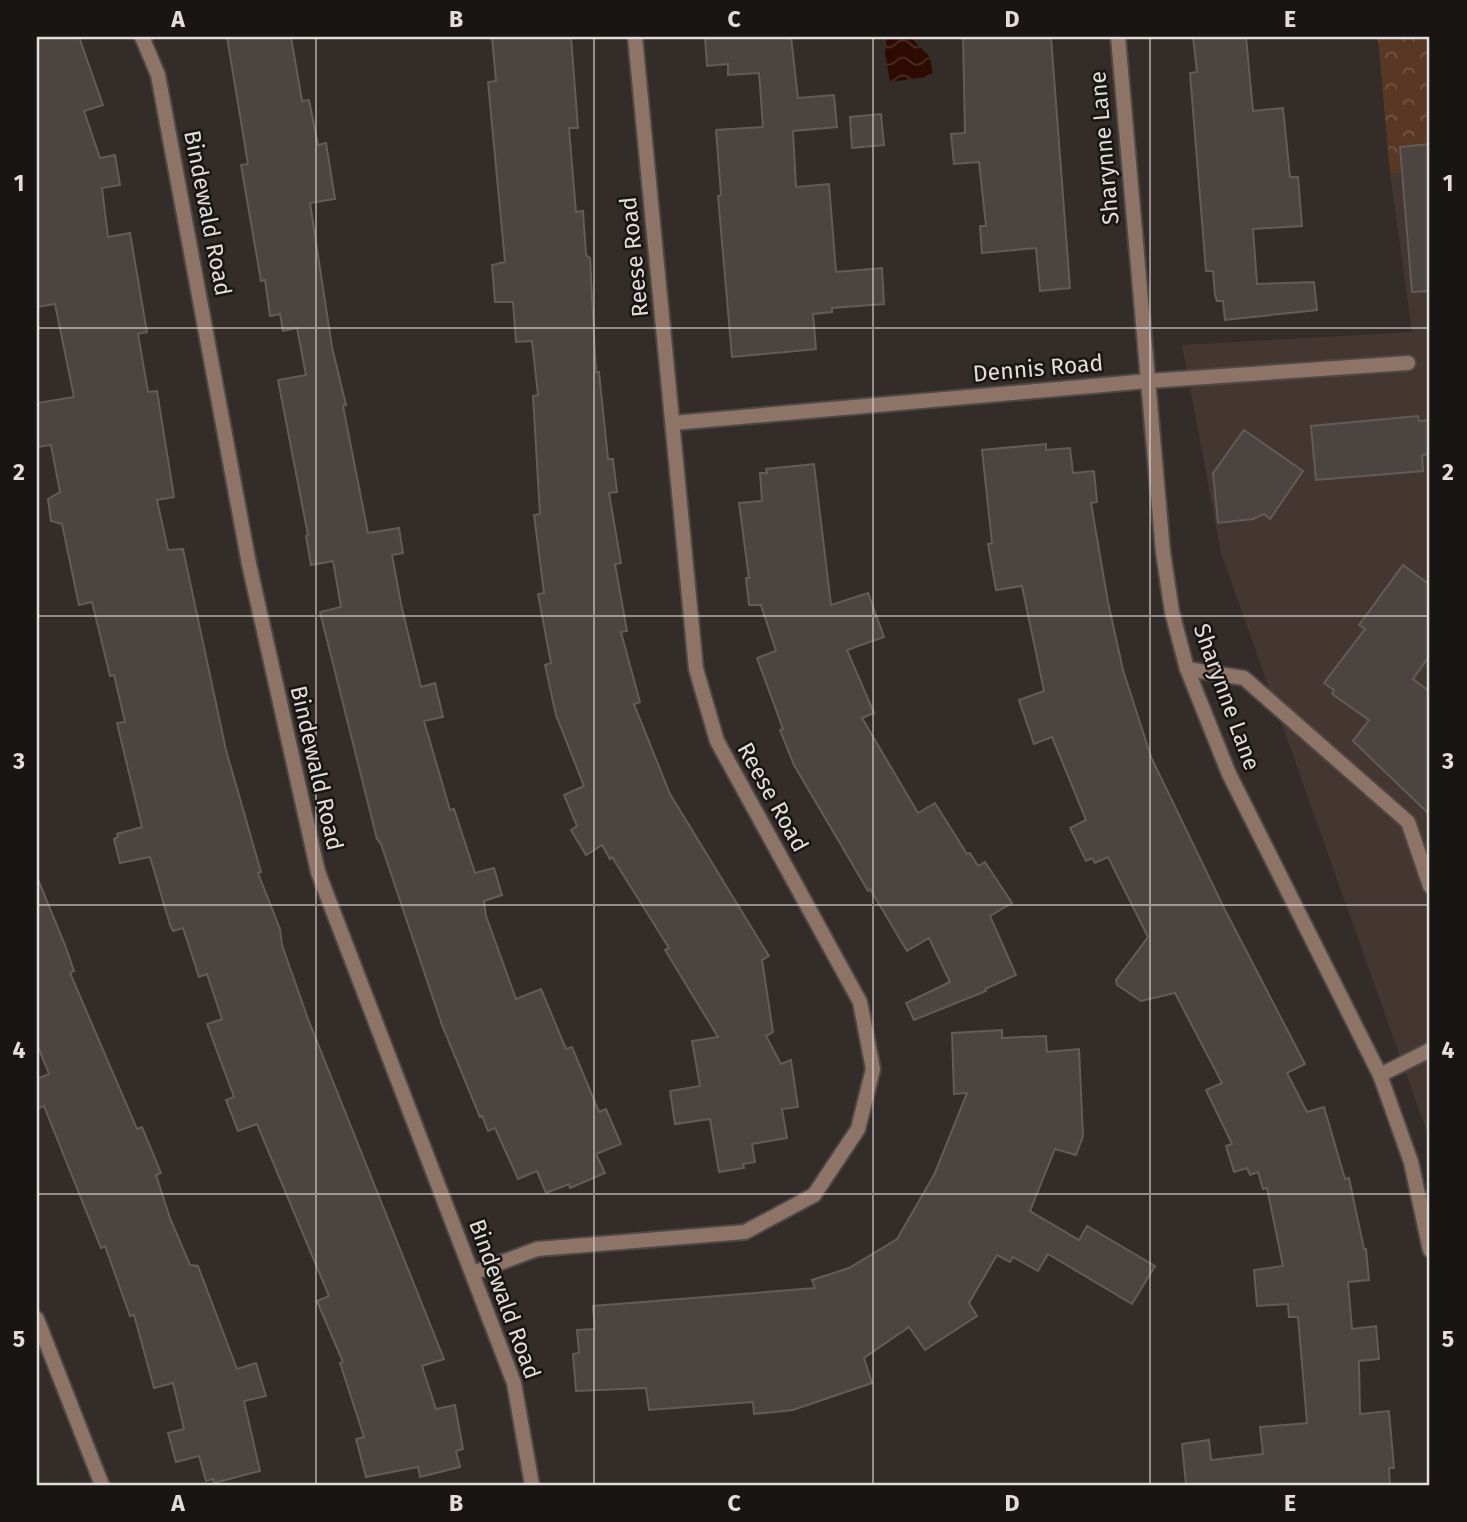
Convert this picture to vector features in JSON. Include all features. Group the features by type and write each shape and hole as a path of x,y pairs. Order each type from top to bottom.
{"street":[{"name":"Bindewald Road","path":"142,37 160,88 249,564 318,872 514,1383 531,1485"},
{"name":"Reese Road","path":"473,1273 537,1249 745,1231 814,1195 858,1129 873,1069 860,1002 717,741 696,669 635,37"},
{"name":"Sharynne Lane","path":"1118,37 1163,552 1172,612 1187,669 1229,774 1380,1075 1411,1162 1430,1250"},
{"name":"Dennis Road","path":"673,423 1148,381 1408,363"},
{"path":"1187,669 1244,678 1398,813 1408,822 1430,886"},
{"path":"1380,1075 1430,1050"},
{"path":"37,1319 102,1485"}],"shaded area":[{"path":"1430,171 1430,1141 1221,553 1182,345 1412,332 1390,174"}],"green space":[{"path":"1378,37 1430,37 1430,171 1390,174"}],"water":[{"path":"887,37 910,37 930,57 933,76 890,82 885,53"}],"building":[{"path":"37,37 79,37 103,105 84,111 100,158 115,155 120,185 102,188 108,237 130,233 147,332 138,334 148,392 157,391 174,497 157,500 168,550 183,549 226,750 261,872 258,873 280,929 282,945 308,1019 444,1359 422,1366 436,1409 455,1405 463,1449 456,1451 460,1467 420,1477 418,1467 366,1477 356,1439 364,1437 340,1363 343,1362 317,1301 329,1296 257,1124 238,1131 226,1100 234,1097 207,1024 222,1019 207,974 199,977 183,928 173,931 170,925 150,857 120,863 114,839 118,837 117,834 142,827 117,723 125,722 114,675 110,676 92,602 79,605 62,524 51,521 48,499 60,492 51,445 37,447 37,403 74,397 55,304 37,307"},
{"path":"227,37 291,37 302,101 309,100 318,145 326,143 335,199 310,203 332,347 346,405 343,406 368,533 399,528 403,553 392,555 401,604 421,687 435,683 443,717 424,721 450,810 454,809 475,873 494,868 502,895 484,901 486,916 516,999 541,989 566,1049 572,1047 599,1112 606,1109 621,1144 596,1154 605,1173 570,1188 569,1184 546,1193 537,1171 518,1179 495,1128 488,1131 482,1116 480,1117 442,1025 381,844 377,839 320,612 341,607 333,561 311,565 308,535 278,380 306,375 297,328 283,331 280,314 270,316 265,280 261,281 241,165 248,164"},
{"path":"492,37 571,37 578,128 569,128 576,212 583,211 586,255 590,258 596,372 599,372 608,459 613,459 617,492 609,493 621,563 615,564 627,631 621,632 640,702 634,704 670,794 769,956 762,960 773,1032 766,1036 781,1064 791,1060 798,1107 782,1109 787,1138 752,1144 755,1162 743,1164 744,1168 719,1172 710,1119 675,1124 670,1091 700,1086 692,1041 718,1037 665,950 669,948 612,857 610,859 602,845 586,855 571,830 577,826 564,795 584,786 556,715 545,665 551,663 538,594 544,593 534,515 540,514 533,396 538,395 532,341 516,342 513,302 495,302 492,265 505,262 488,82 496,81"},
{"path":"705,37 791,37 798,98 834,95 837,127 793,131 796,187 829,184 836,272 882,268 884,304 832,308 832,312 813,314 816,349 732,357 718,196 721,195 716,130 763,127 759,73 728,75 728,64 707,66"},
{"path":"963,37 1051,37 1070,288 1040,291 1036,248 982,253 980,226 986,226 979,162 954,164 951,134 965,133"},
{"path":"1193,37 1246,37 1253,111 1283,108 1290,177 1298,177 1302,226 1253,229 1257,284 1314,282 1317,310 1225,320 1223,301 1217,301 1215,295 1213,271 1206,271 1190,73 1197,72"},
{"path":"881,114 884,145 852,148 850,117"},
{"path":"1430,144 1430,291 1412,292 1400,147"},
{"path":"1418,416 1419,421 1430,420 1430,454 1422,455 1423,471 1316,480 1311,426"},
{"path":"1244,430 1303,471 1270,519 1264,514 1253,519 1218,523 1213,473"},
{"path":"1046,444 1046,450 1070,448 1073,473 1094,471 1097,502 1091,503 1108,602 1123,670 1151,757 1225,910 1305,1064 1287,1073 1307,1112 1324,1107 1345,1179 1349,1178 1366,1249 1369,1280 1348,1282 1352,1329 1376,1326 1379,1359 1359,1361 1360,1414 1389,1411 1394,1468 1389,1468 1390,1485 1186,1485 1182,1444 1209,1440 1211,1460 1263,1454 1260,1427 1307,1423 1298,1317 1289,1317 1288,1304 1257,1306 1254,1270 1283,1266 1267,1188 1263,1189 1258,1172 1250,1175 1247,1168 1234,1172 1226,1146 1232,1144 1206,1090 1222,1083 1175,993 1141,1001 1117,985 1116,980 1148,937 1108,857 1095,863 1092,858 1086,861 1070,828 1086,820 1052,737 1034,744 1019,700 1044,691 1022,586 996,590 988,544 992,543 982,450"},
{"path":"814,464 831,605 868,593 884,637 847,650 874,713 862,718 918,813 935,803 967,854 970,853 978,866 985,862 1012,903 990,916 1016,975 985,989 986,991 914,1020 906,1003 950,982 929,938 907,951 870,889 868,891 794,765 757,658 776,651 761,605 749,605 746,578 749,578 739,503 762,501 760,473 767,473 766,469"},
{"path":"1403,565 1430,585 1430,655 1413,679 1430,692 1430,815 1353,741 1369,720 1332,694 1334,690 1324,683 1365,629 1359,625"},
{"path":"37,877 74,971 70,973 137,1129 142,1127 161,1173 156,1175 190,1265 198,1266 237,1369 256,1363 266,1396 244,1401 260,1471 214,1483 213,1479 206,1481 199,1456 176,1462 168,1433 184,1429 173,1383 154,1388 134,1315 130,1316 105,1246 101,1248 44,1106 37,1109 37,1079 49,1074 37,1044"},
{"path":"1002,1030 1002,1038 1046,1036 1047,1052 1079,1049 1083,1136 1076,1155 1055,1149 1030,1211 1079,1240 1087,1226 1155,1266 1132,1304 1048,1254 1038,1271 1013,1257 1010,1262 997,1255 969,1303 977,1316 925,1350 909,1327 864,1358 872,1383 793,1410 754,1414 753,1402 649,1410 646,1388 576,1391 573,1354 579,1353 577,1330 595,1329 593,1306 815,1288 812,1280 849,1268 897,1239 934,1175 967,1093 954,1094 952,1033"}]}
